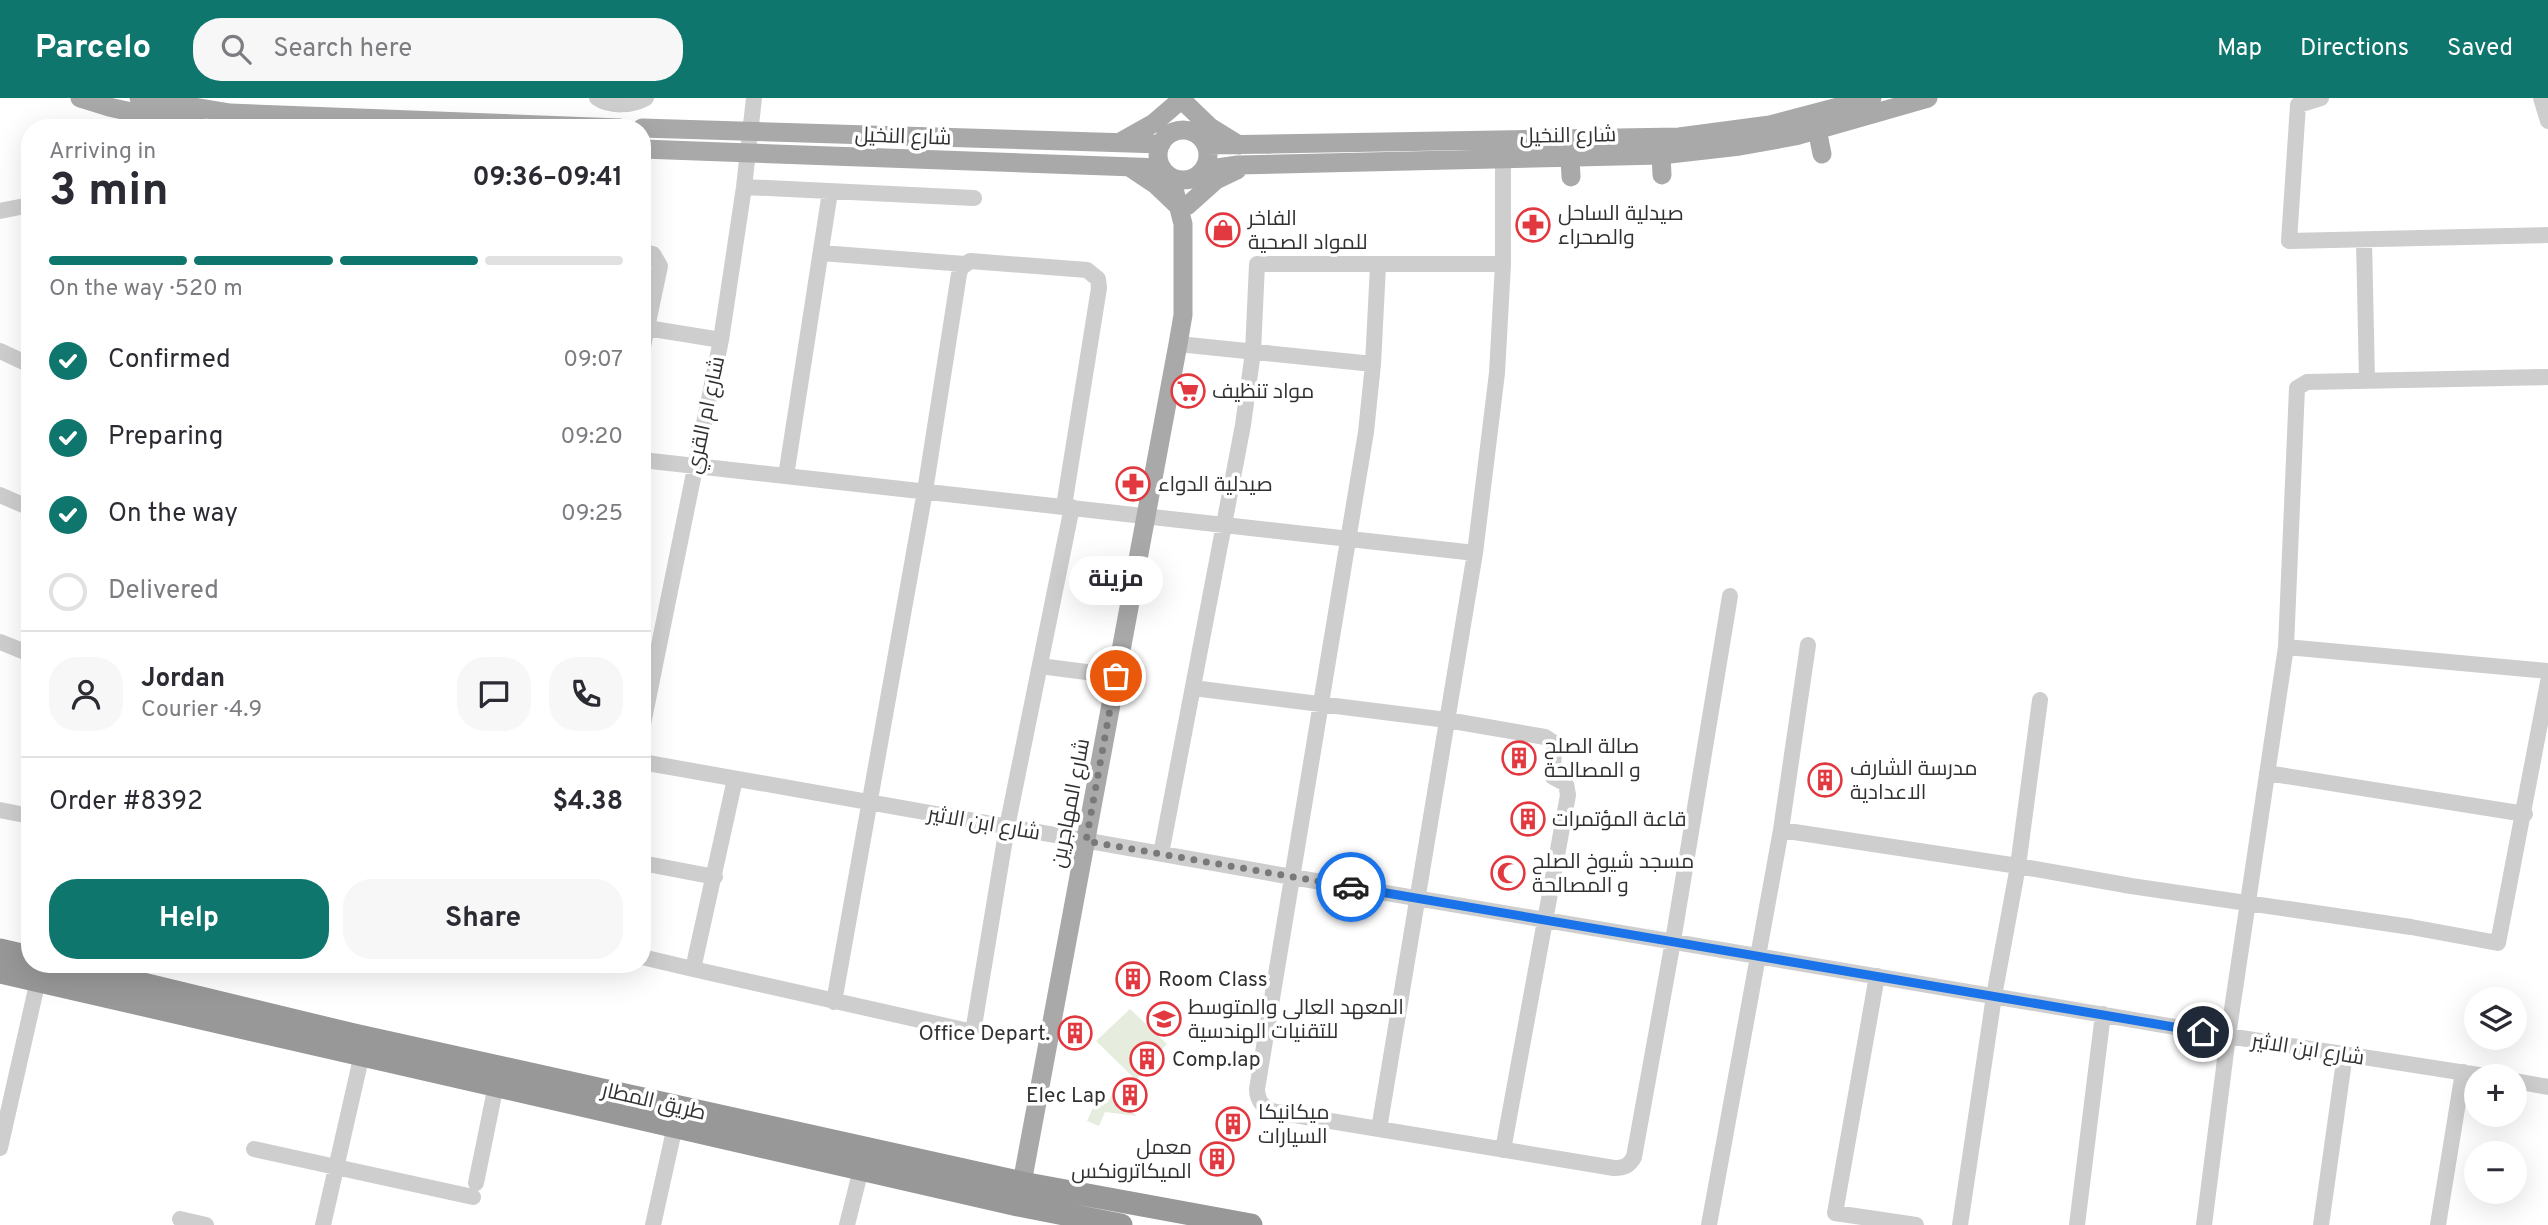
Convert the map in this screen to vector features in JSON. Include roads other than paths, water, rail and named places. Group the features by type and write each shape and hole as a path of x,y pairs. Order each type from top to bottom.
{"highway":[{"path":"0,950 21,955"},
{"name":"طريق المطار","path":"0,972 861,1168 1069,1220 1121,1225"},
{"name":"طريق المطار","path":"97,973 354,1035 1022,1183 1251,1225"}],"main road":[{"path":"80,98 161,119"},
{"path":"139,98 230,113 386,119"},
{"name":"شارع النخيل","path":"1198,174 1251,165 1661,155 1740,146 1872,98"},
{"name":"شارع النخيل","path":"1201,139 1240,145 1679,137 1744,130 1822,114 1928,98"},
{"path":"1181,101 1208,158 1198,174 1179,180 1167,173 1159,160 1164,140 1181,101"},
{"path":"1117,143 1154,123 1181,101"},
{"path":"1181,101 1210,127 1240,145"},
{"path":"1822,114 1822,154"},
{"name":"شارع النخيل","path":"651,128 1117,143 1164,140"},
{"path":"1164,140 1182,131 1201,139"},
{"name":"شارع النخيل","path":"651,149 1129,167 1167,173"},
{"path":"1661,155 1662,175"},
{"path":"1570,158 1571,177"},
{"path":"1129,167 1155,184 1183,212 1216,180 1251,165"},
{"name":"شارع المهاجرين","path":"1167,173 1183,212"},
{"name":"شارع المهاجرين","path":"1022,1183 1178,344 1183,305 1183,212 1198,174"}],"street":[{"path":"597,98 605,103 629,104 646,98"},
{"name":"شارع ام القري","path":"651,684 721,340 744,187 754,98"},
{"path":"2321,98 2298,105 2289,241 2548,235"},
{"path":"2541,98 2548,121"},
{"path":"1379,1129 1475,553 1497,373 1503,264 1503,159"},
{"path":"744,187 974,198"},
{"path":"786,476 830,192"},
{"path":"0,211 21,207"},
{"path":"2364,240 2367,380"},
{"path":"651,959 964,1030 970,1030 974,1026 1007,827 1041,666 1068,507 1099,288 1098,278 1091,271 1082,269 975,260 965,264 821,253"},
{"path":"651,254 660,266 651,309"},
{"path":"834,1002 925,491 959,274 965,264"},
{"path":"1161,854 1243,425 1252,352 1257,264 1503,264"},
{"path":"1378,265 1373,364 1366,432 1257,1089 1259,1099 1270,1110 1614,1168 1627,1167 1631,1163 1673,941 1730,596"},
{"path":"651,329 721,340"},
{"path":"1178,344 1373,364"},
{"path":"0,351 21,361"},
{"path":"2204,1225 2228,1036 2286,647 2296,391 2299,385 2306,382 2548,377"},
{"path":"651,461 1475,553"},
{"path":"0,495 21,504"},
{"path":"0,642 21,650"},
{"path":"1709,1225 1781,830 1808,645"},
{"path":"2286,647 2548,671"},
{"path":"1041,666 1116,676"},
{"path":"1781,830 2411,927 2498,943 2525,814 2548,682"},
{"path":"1193,688 1447,720 1545,737 1554,743 1553,777 1566,784 1568,789 1547,920 1503,1150"},
{"path":"1960,1225 1994,996 2018,866 2040,700"},
{"name":"شارع ابن الاثير","path":"651,764 1292,877 2228,1036 2463,1072"},
{"path":"2267,773 2525,814"},
{"path":"693,969 735,779"},
{"path":"0,810 21,814"},
{"path":"651,865 715,877"},
{"path":"1877,976 1835,1213 1916,1225"},
{"path":"0,1148 38,981"},
{"path":"2077,1225 2103,1014"},
{"path":"323,1225 362,1054"},
{"path":"2321,1225 2345,1055"},
{"path":"2438,1225 2463,1072"},
{"path":"2527,1083 2548,1087"},
{"path":"254,1149 336,1167 474,1190 496,1085"},
{"path":"653,1225 675,1126"},
{"path":"847,1225 861,1168"},
{"path":"180,1219 206,1225"}],"place":[{"name":"صيدلية الساحل والصحراء","path":"1533,225"},
{"name":"الفاخر للمواد الصحية","path":"1223,230"},
{"name":"مواد تنظيف","path":"1188,391"},
{"name":"صيدلية الدواء","path":"1133,484"},
{"name":"مزينة","path":"1116,676"},
{"name":"صالة الصلح و المصالحة","path":"1519,758"},
{"name":"مدرسة الشارف الاعدادية","path":"1825,780"},
{"name":"قاعة المؤتمرات","path":"1528,819"},
{"name":"مسجد شيوخ الصلح و المصالحة","path":"1508,873"},
{"name":"Room Class","path":"1133,979"},
{"name":"المعهد العالي والمتوسط للتقنيات الهندسية","path":"1164,1019"},
{"name":"Office Depart.","path":"1075,1033"},
{"name":"Comp.lap","path":"1147,1059"},
{"name":"Elec Lap","path":"1130,1095"},
{"name":"ميكانيكا السيارات","path":"1233,1124"},
{"name":"معمل الميكاترونكس","path":"1217,1159"}]}
